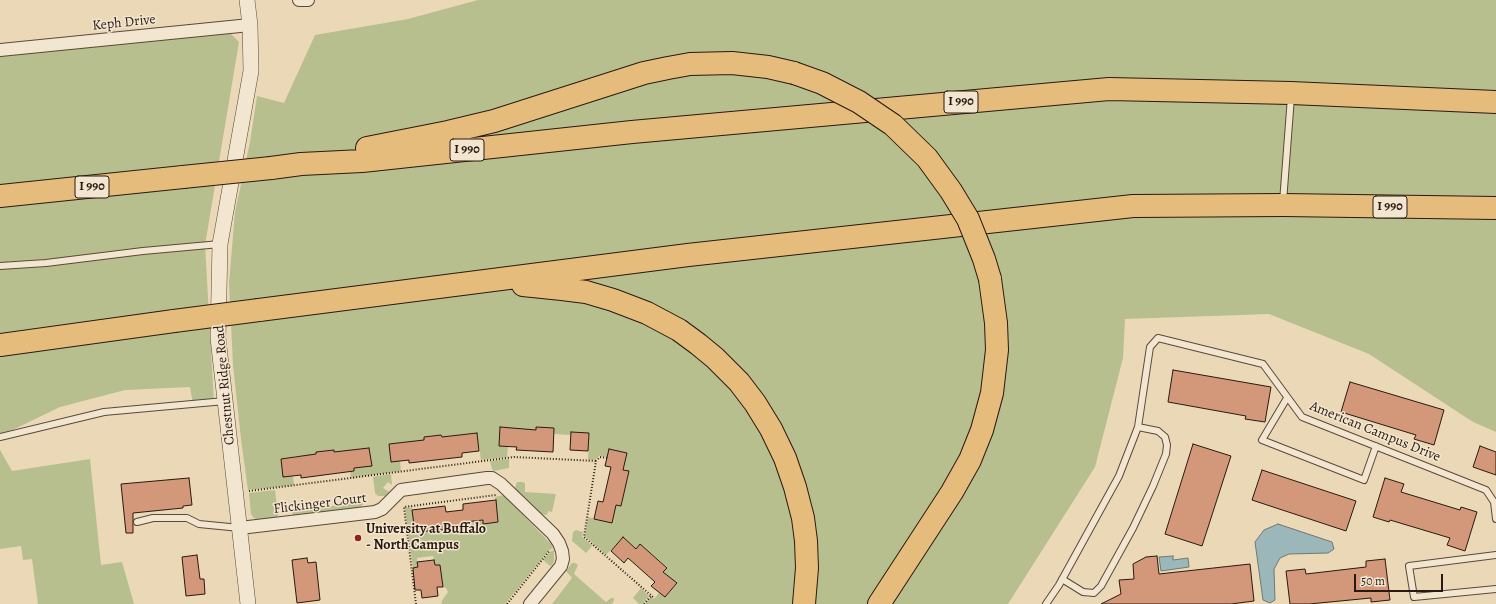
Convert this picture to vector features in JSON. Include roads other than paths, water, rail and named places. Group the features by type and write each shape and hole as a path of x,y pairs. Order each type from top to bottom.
{"highway":[{"path":"301,164 384,144 448,132 494,121 644,73 705,63 732,63 768,67 794,73 822,83 859,102 893,125 927,158 951,191 968,219 976,237 990,279 996,323 997,350 992,393 982,430 970,460 952,492 879,604"},
{"name":"I 990","path":"0,196 301,164 362,161 632,132 1109,89 1292,93 1496,102"},
{"name":"I 990","path":"0,344 474,282 887,232 1133,206 1283,205 1496,208"},
{"path":"474,282 574,290 612,300 647,313 679,330 707,351 722,365 746,391 772,430 785,458 795,487 803,518 806,542 806,580 804,604"}],"street":[{"name":"Chestnut Ridge Road","path":"248,0 251,71 220,244 218,338 248,604"},
{"path":"299,0 308,0"},
{"name":"Keph Drive","path":"0,50 250,26"},
{"name":"Flickinger Court","path":"240,528 375,512 382,509 400,490 487,478 497,481 553,534 562,551 563,559 561,566 530,604"}],"lane":[{"path":"1283,205 1292,93"},
{"path":"0,266 46,263 143,251 220,244"},
{"name":"American Campus Drive","path":"1046,604 1062,579 1120,476 1138,427 1150,347 1158,338 1263,364 1302,417 1486,490 1494,502 1496,518"},
{"path":"1287,398 1262,440 1364,480 1376,446"},
{"path":"0,437 104,412 225,401"},
{"path":"1062,579 1082,592 1094,593 1101,586 1133,528 1153,486 1166,454 1167,445 1165,437 1158,431 1138,427"},
{"path":"137,522 153,518 187,518 199,524 240,528"},
{"path":"1496,555 1410,566 1414,597 1496,588"}],"water":[{"path":"1278,524 1332,542 1334,549 1328,553 1289,554 1280,558 1274,569 1275,600 1270,603 1263,600 1255,542 1264,530"},
{"path":"1173,556 1173,560 1188,558 1189,567 1161,571 1159,557"}],"place":[{"name":"University at Buffalo - North Campus","path":"358,538"}]}
